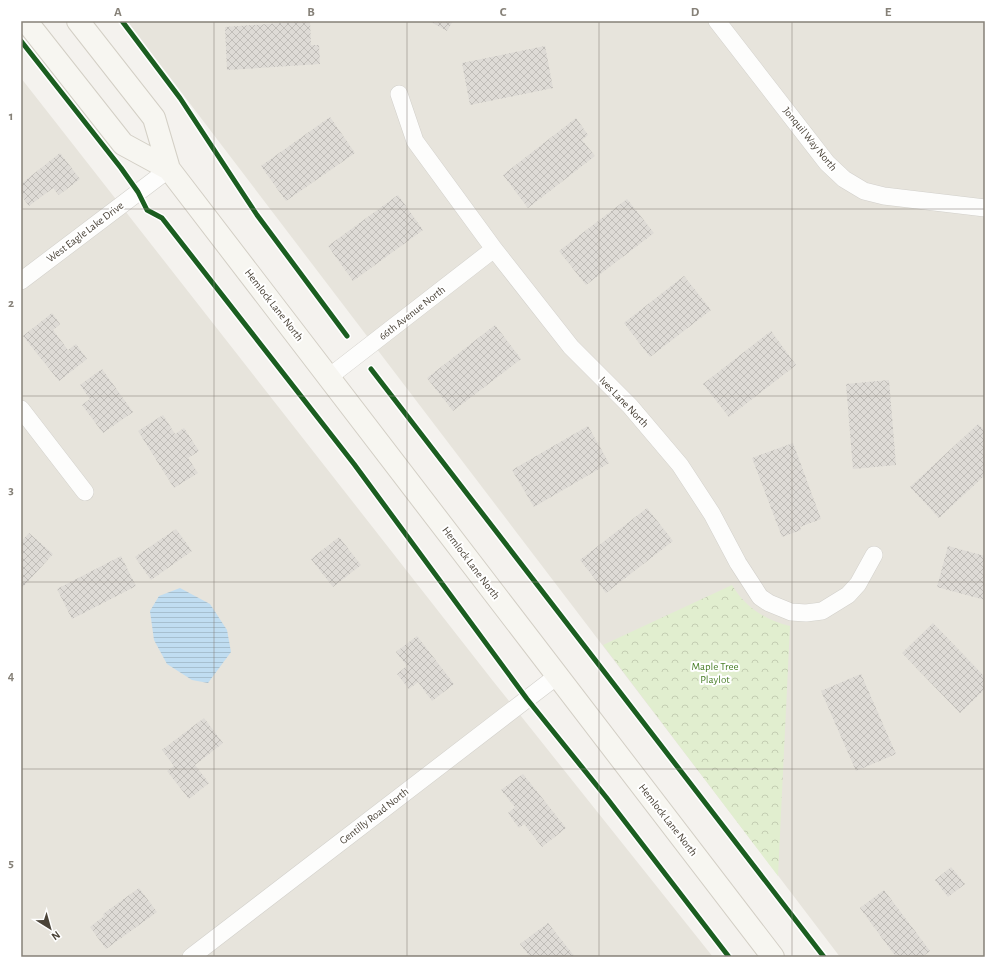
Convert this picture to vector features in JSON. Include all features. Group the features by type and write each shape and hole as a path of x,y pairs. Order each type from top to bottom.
{"main road":[{"name":"Hemlock Lane North","path":"26,21 122,144 169,169"},
{"name":"Hemlock Lane North","path":"78,21 154,118 169,169 772,957"}],"street":[{"name":"Jonquil Way North","path":"717,21 827,163 844,179 864,191 884,196 985,208"},
{"name":"Ives Lane North","path":"399,94 415,141 494,249 571,347 630,406 680,465 712,514 744,575 760,597 769,604 791,612 822,611 848,595 858,584 874,555"},
{"name":"West Eagle Lake Drive","path":"21,281 169,169"},
{"name":"66th Avenue North","path":"329,377 494,249"},
{"path":"21,409 85,492"},
{"name":"Gentilly Road North","path":"191,957 557,676"}],"shaded area":[{"path":"127,21 985,21 985,957 840,957"},
{"path":"21,78 493,681 713,957 21,957"}],"green space":[{"name":"Maple Tree Playlot","path":"732,585 743,600 756,612 772,620 790,626 778,876 603,645"}],"water":[{"path":"180,588 210,604 227,630 231,652 208,683 192,680 167,664 154,640 150,611 159,596"}],"building":[{"path":"310,21 311,45 319,45 320,64 227,70 225,27"},
{"path":"429,21 453,21 447,31"},
{"path":"545,46 553,88 470,105 462,63"},
{"path":"330,117 355,153 286,201 261,166"},
{"path":"576,118 588,135 582,140 595,156 528,208 503,175"},
{"path":"60,153 80,179 59,195 53,188 29,206 21,195 21,184"},
{"path":"398,195 423,230 353,281 328,246"},
{"path":"627,199 654,233 586,285 559,251"},
{"path":"684,276 711,310 650,357 624,323"},
{"path":"52,313 60,324 53,330 68,350 76,344 87,359 59,381 23,336"},
{"path":"495,325 521,359 453,411 427,378"},
{"path":"771,331 796,365 729,417 703,384"},
{"path":"102,369 133,412 103,433 82,405 90,399 80,385"},
{"path":"889,380 896,465 853,469 846,384"},
{"path":"163,415 175,434 184,428 199,451 188,458 198,473 174,488 138,431"},
{"path":"978,424 985,431 985,475 939,518 910,487"},
{"path":"588,426 609,463 534,507 512,470"},
{"path":"793,443 821,519 800,527 801,530 782,537 752,458"},
{"path":"647,508 673,541 606,593 580,560"},
{"path":"176,529 192,551 151,580 135,557"},
{"path":"29,533 53,554 21,589 21,542"},
{"path":"339,537 361,565 333,587 311,559"},
{"path":"948,546 985,556 985,600 937,587"},
{"path":"121,556 136,586 72,619 57,589"},
{"path":"933,623 985,677 985,689 960,713 902,653"},
{"path":"417,636 454,684 432,701 418,682 409,689 397,674 407,666 396,652"},
{"path":"861,674 896,754 856,771 821,691"},
{"path":"204,718 223,743 195,765 209,783 189,799 167,771 174,766 162,750"},
{"path":"523,774 566,828 542,847 524,824 519,828 508,813 515,807 501,790"},
{"path":"951,867 965,884 948,897 935,880"},
{"path":"139,888 157,912 106,949 90,927 104,916 103,914"},
{"path":"884,890 930,951 922,957 896,957 860,908"},
{"path":"548,923 575,957 530,957 520,944"}],"cycle path":[{"path":"122,21 180,98 257,215 347,336"},
{"path":"21,41 121,168 138,192 147,210 162,218 354,464 527,699 606,797 729,957"},
{"path":"371,369 824,957"}]}
